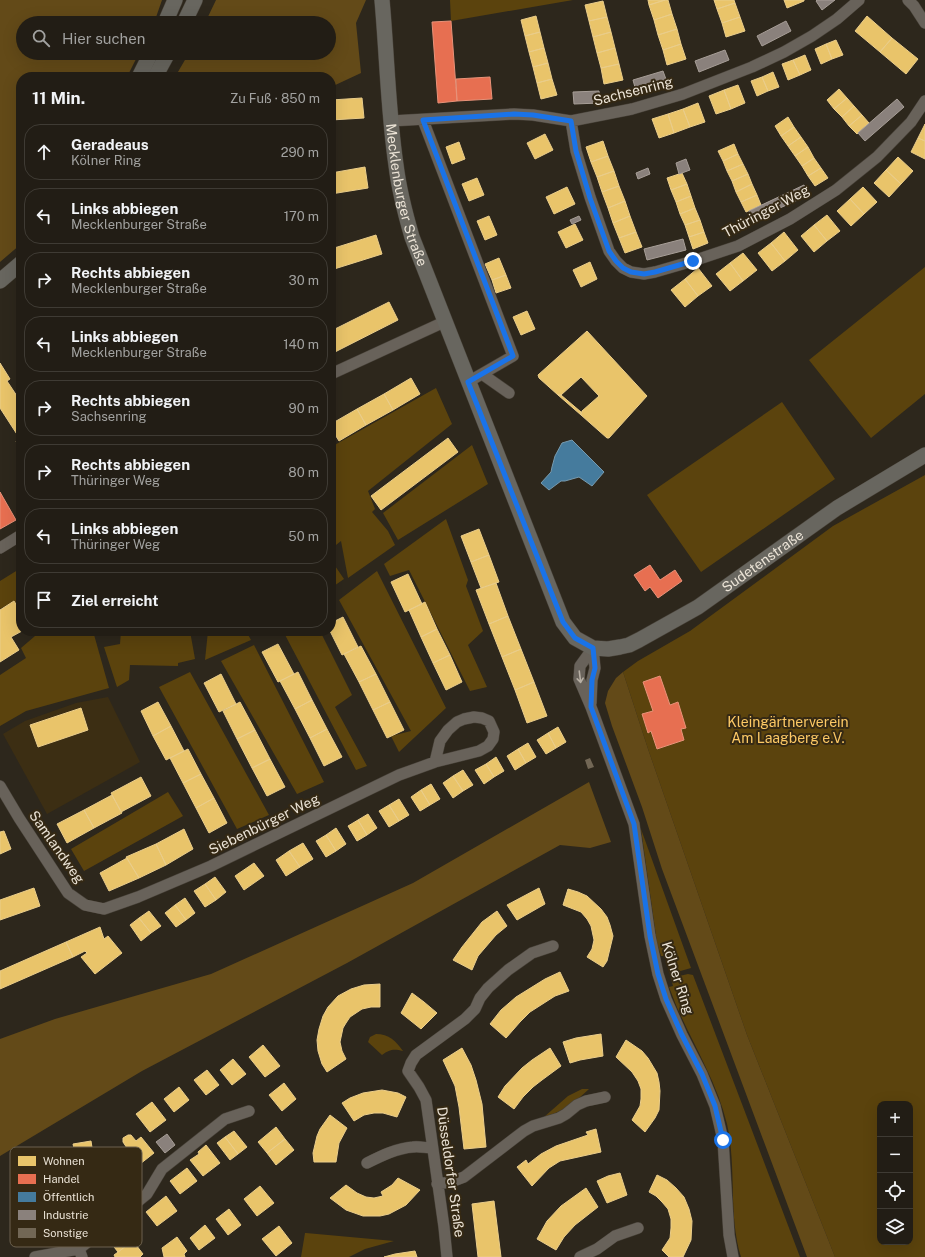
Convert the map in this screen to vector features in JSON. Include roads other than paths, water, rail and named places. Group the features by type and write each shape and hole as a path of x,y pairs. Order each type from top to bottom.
{"street":[{"path":"168,16 176,0"},
{"path":"187,16 195,0"},
{"name":"Mecklenburger Straße","path":"382,0 391,121 396,166 403,205 412,237 444,322 563,622 575,638 593,648"},
{"name":"Sachsenring","path":"391,121 514,114 533,115 571,121 639,107 683,94 752,67 784,52 812,36 837,19 859,0"},
{"path":"908,0 914,6 925,23"},
{"path":"141,72 147,60"},
{"path":"158,72 164,60"},
{"name":"Thüringer Weg","path":"571,121 576,151 590,198 609,251 623,268 631,272 644,274 693,261 738,246 790,219 836,190 877,157 911,122 925,101"},
{"path":"423,120 513,356 468,382"},
{"path":"0,281 16,267"},
{"path":"336,372 444,322"},
{"path":"482,374 510,393"},
{"name":"Sudetenstraße","path":"593,648 608,649 629,645 660,630 698,607 837,508 925,455"},
{"path":"0,548 16,538"},
{"name":"Kölner Ring","path":"591,707 592,680 595,668 593,648"},
{"name":"Kölner Ring","path":"593,648 580,666 579,679 591,707 634,824 650,936 658,974 682,1035 702,1074 715,1106 723,1140 729,1235 733,1257"},
{"name":"Siebenbürger Weg","path":"104,908 138,897 211,866 385,782 435,762 480,751 488,746 493,739 494,732 489,721 474,717 457,722 448,730 440,741 435,762"},
{"name":"Samlandweg","path":"0,786 18,818 68,893 85,905 104,908"},
{"name":"Düsseldorfer Straße","path":"447,1257 426,1100 408,1071 416,1055 465,1019 475,1009 480,998 488,988 508,970 532,953 554,946"},
{"path":"437,1184 464,1178 524,1131 533,1126 559,1118 577,1105 586,1101 605,1097"},
{"path":"142,1198 147,1194 162,1169 225,1119 250,1111"},
{"path":"367,1163 379,1156 401,1149 414,1147 432,1148"},
{"path":"580,1257 597,1249 615,1236 638,1228"},
{"path":"35,1257 80,1253"}],"park label":[{"name":"Kleingärtnerverein Am Laagberg e.V.","path":"788,730"}]}
